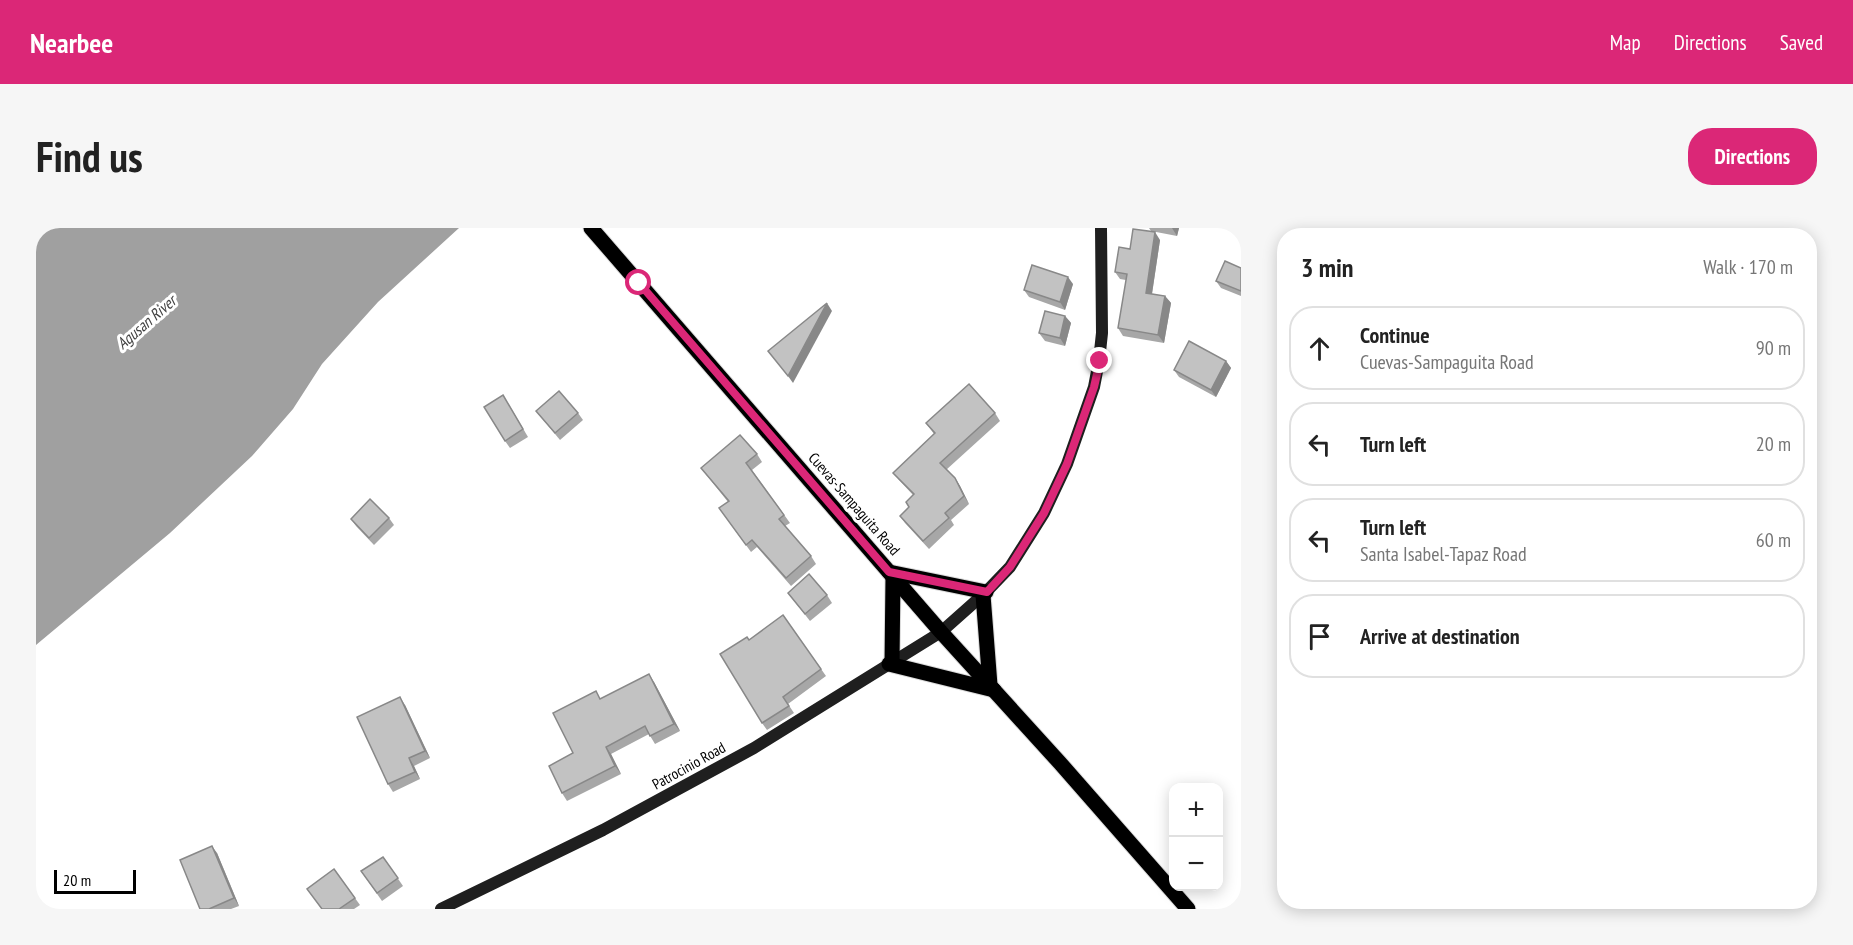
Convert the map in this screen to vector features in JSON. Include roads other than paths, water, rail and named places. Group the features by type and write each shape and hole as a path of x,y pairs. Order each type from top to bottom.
{"main road":[{"name":"Cuevas-Sampaguita Road","path":"591,228 941,633 1188,909"},
{"path":"891,575 985,594 992,688 890,663 891,575"}],"street":[{"name":"Patrocinio Road","path":"441,909 603,830 744,754 941,633 985,594 1010,567 1044,513 1067,464 1094,387 1100,361 1102,333 1101,228"}],"water":[{"name":"Agusan River","path":"36,228 459,228 378,302 322,364 293,409 252,456 170,533 36,645"}]}
